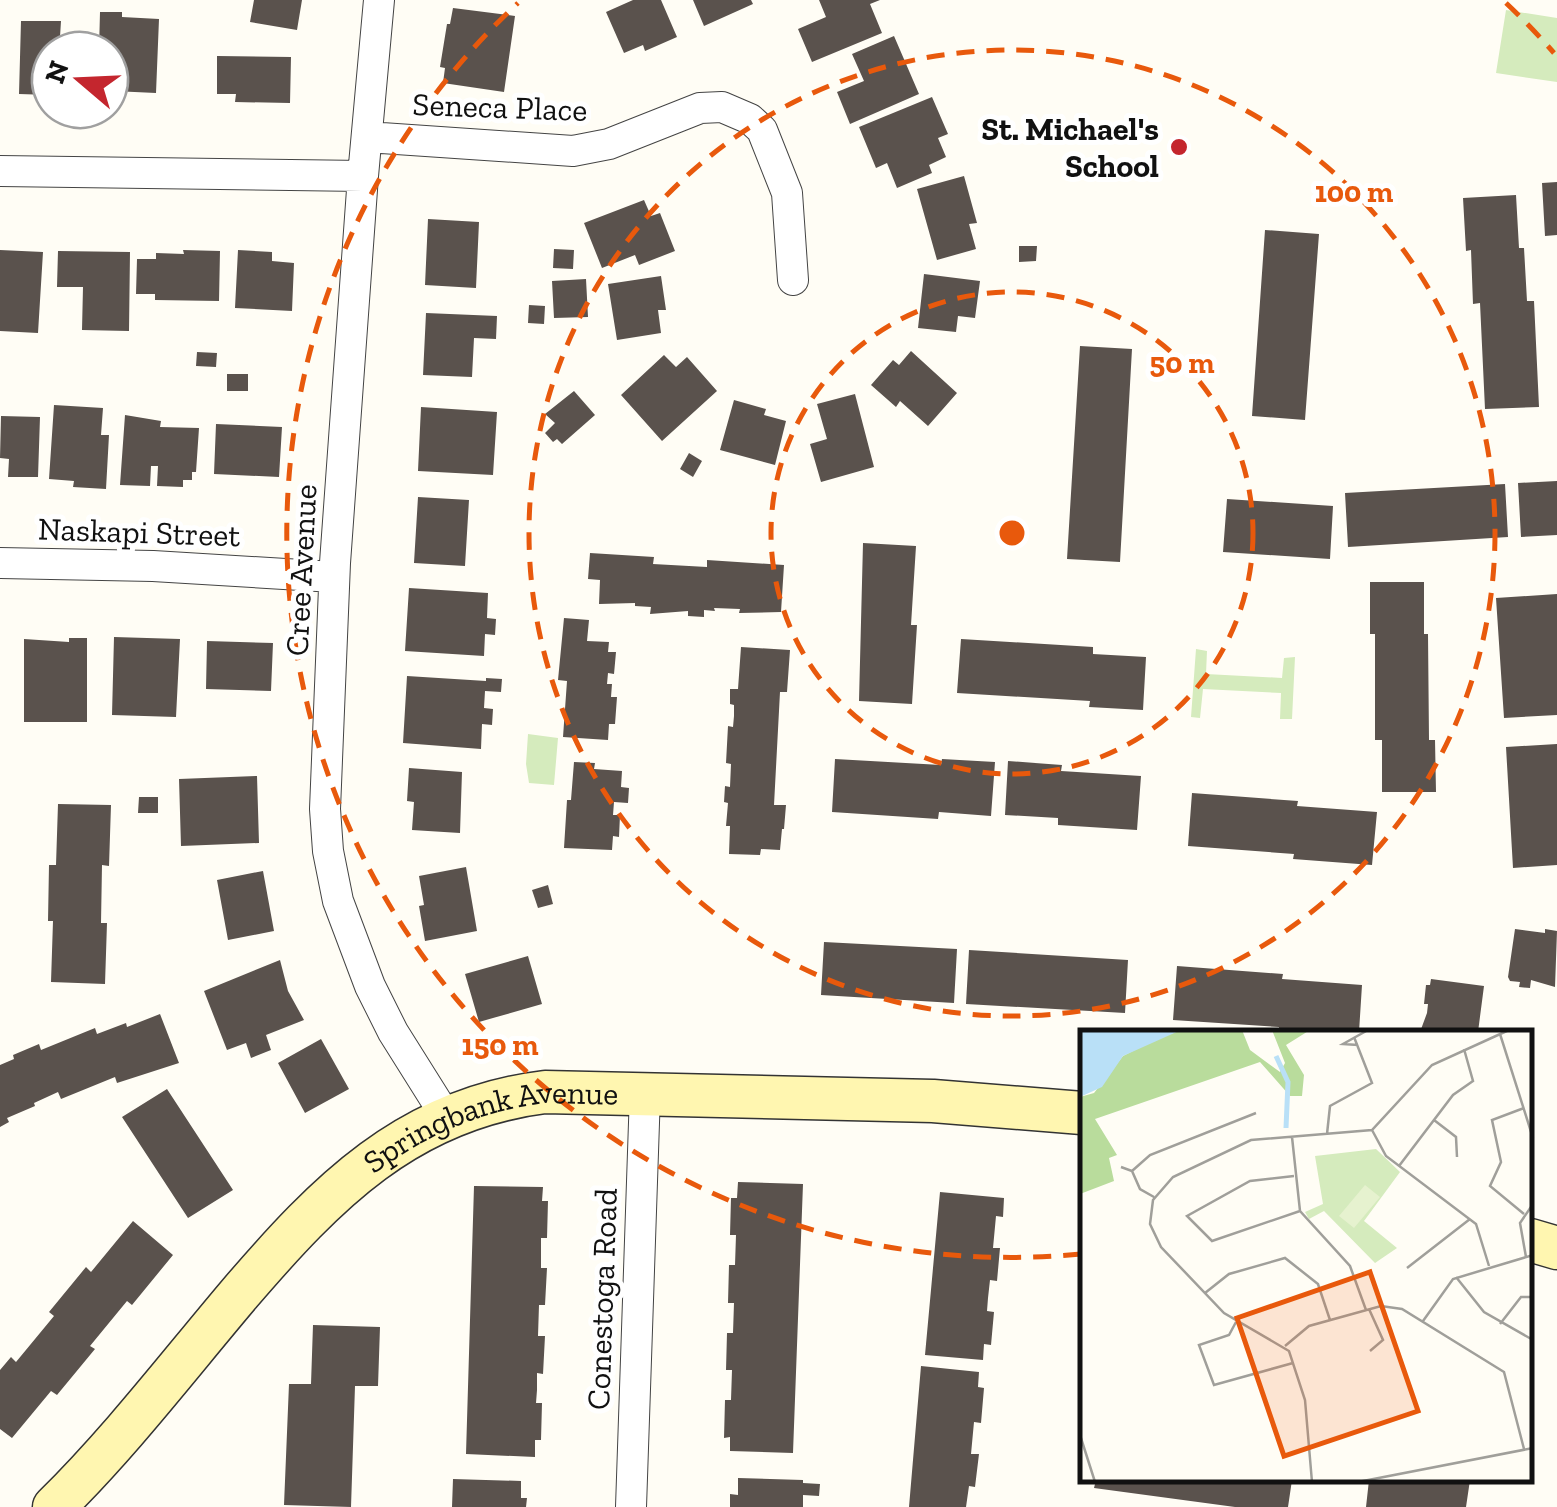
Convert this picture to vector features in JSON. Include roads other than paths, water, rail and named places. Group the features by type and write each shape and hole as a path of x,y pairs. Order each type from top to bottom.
{"main road":[{"name":"Springbank Avenue","path":"54,1507 308,1216 378,1155 447,1118 527,1094 645,1093 949,1102 1080,1113"},
{"path":"1532,1241 1557,1248"}],"street":[{"name":"Cree Avenue","path":"379,0 362,176 334,577 325,809 338,901 377,1001 447,1118"},
{"name":"Seneca Place","path":"367,137 572,151 608,144 700,108 722,107 750,119 762,130 787,192 793,280"},
{"path":"0,171 362,176"},
{"name":"Naskapi Street","path":"0,563 153,566 334,577"},
{"name":"Conestoga Road","path":"631,1507 645,1093"}],"place":[{"name":"St. Michael's School","path":"1179,147"}]}
